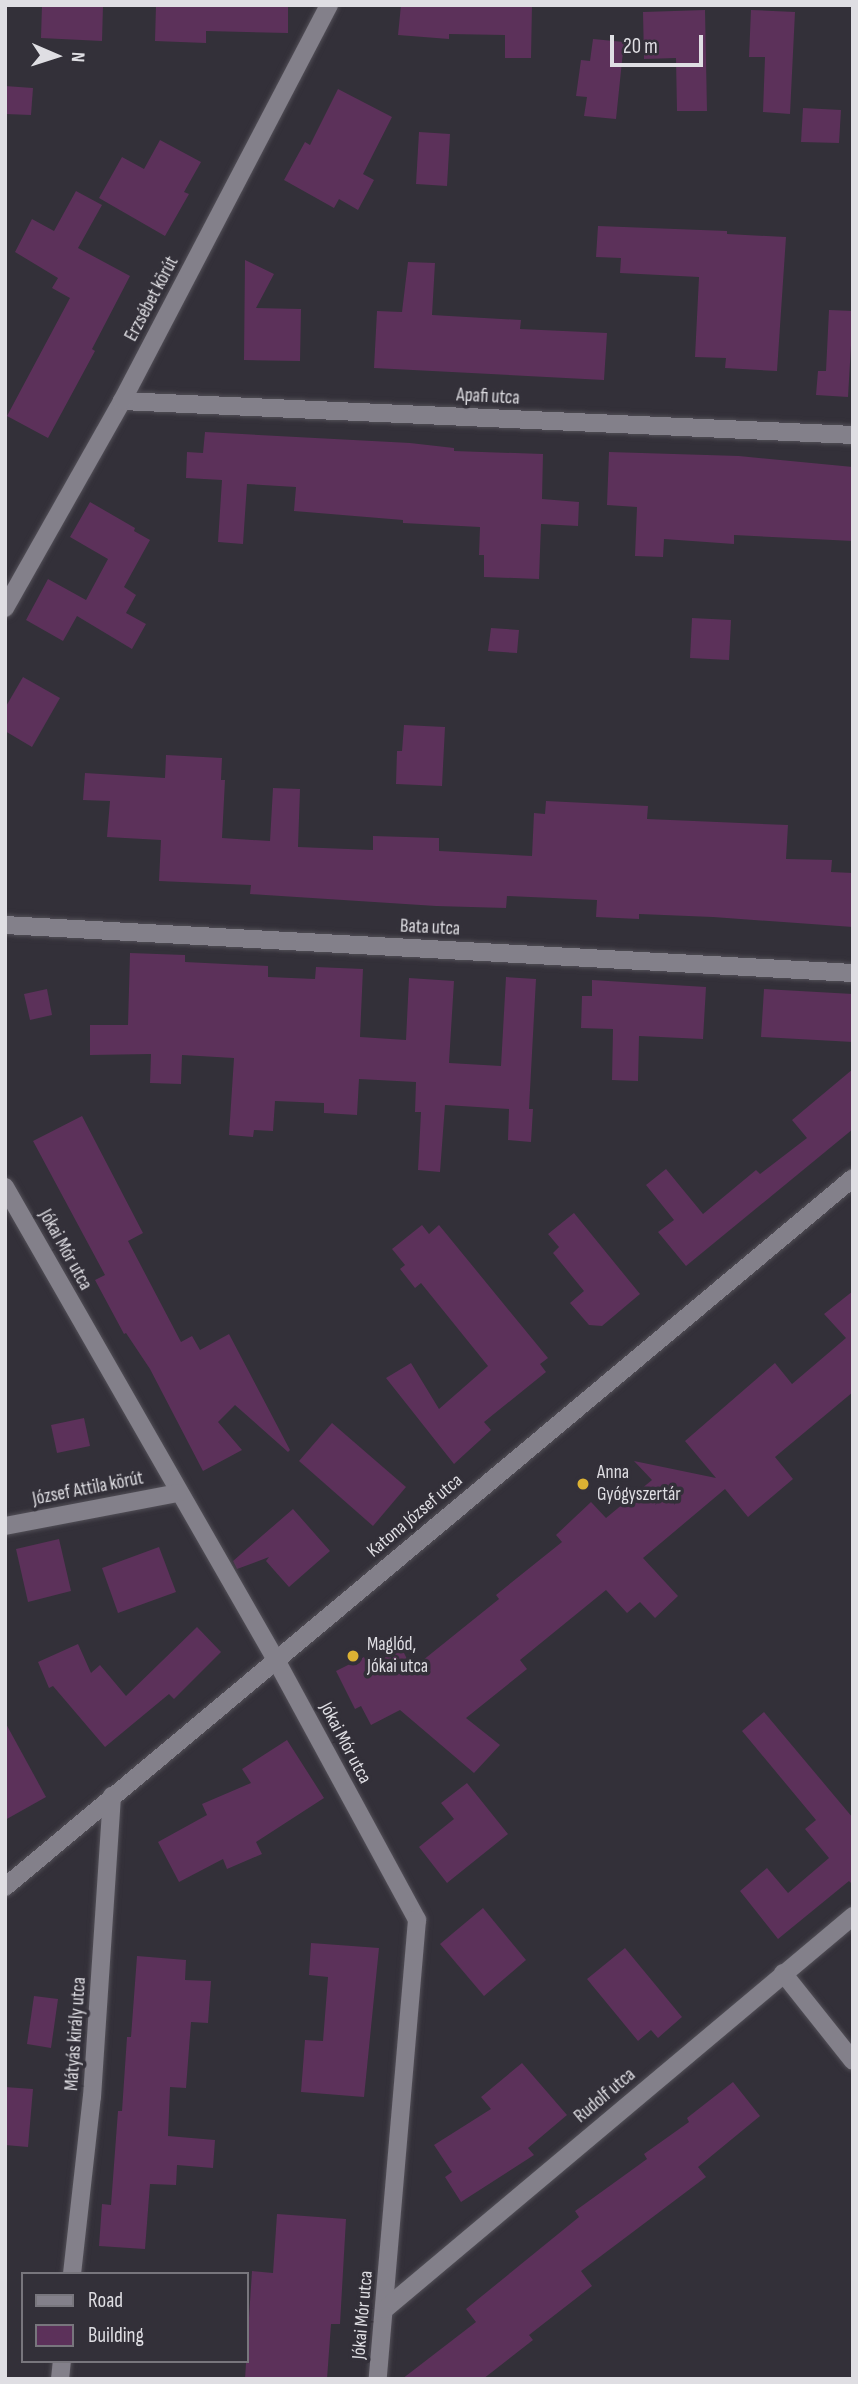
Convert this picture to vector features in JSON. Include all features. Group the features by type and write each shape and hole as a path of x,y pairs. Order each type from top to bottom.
{"street":[{"name":"Erzsébet körút","path":"5,608 121,401 329,5"},
{"name":"Apafi utca","path":"121,401 853,435"},
{"name":"Bata utca","path":"5,925 853,973"},
{"name":"Katona József utca","path":"5,1887 853,1178"},
{"name":"Jókai Mór utca","path":"5,1188 276,1660 417,1920 377,2379"},
{"name":"József Attila körút","path":"5,1526 178,1493"},
{"name":"Mátyás király utca","path":"72,2272 92,2097 112,1796"},
{"name":"Rudolf utca","path":"385,2309 853,1916"},
{"path":"783,1973 853,2061"}],"building":[{"path":"42,5 103,5 102,41 41,38"},
{"path":"156,5 288,5 288,33 206,31 206,43 155,41"},
{"path":"401,5 532,5 531,58 505,58 505,35 449,34 449,39 398,35"},
{"path":"705,10 707,111 677,111 676,58 644,59 643,12"},
{"path":"751,10 795,12 790,114 763,112 765,57 749,57"},
{"path":"593,39 624,42 616,119 584,116 587,97 576,96 581,60 590,61"},
{"path":"5,86 33,88 31,115 5,114"},
{"path":"338,89 392,117 363,174 374,180 358,210 339,199 334,208 284,180 305,142 310,145"},
{"path":"803,108 841,110 839,143 801,142"},
{"path":"419,132 450,134 447,186 416,184"},
{"path":"160,140 201,162 184,192 189,194 165,236 99,198 122,157 144,169"},
{"path":"76,191 102,205 78,248 130,276 92,349 95,351 48,438 7,416 70,298 52,288 58,278 15,252 32,219 54,231"},
{"path":"598,226 727,231 727,234 786,237 777,371 725,368 726,358 695,357 699,277 620,273 621,258 596,257"},
{"path":"245,260 274,274 256,308 301,309 300,361 244,360"},
{"path":"408,262 435,263 432,315 521,320 520,329 607,333 604,380 374,368 377,311 402,312"},
{"path":"829,310 853,311 848,397 816,395 818,371 826,371"},
{"path":"205,432 410,443 454,448 454,451 543,454 542,499 579,502 578,526 541,524 539,579 484,577 484,555 479,555 480,527 403,523 403,520 294,511 296,487 247,484 243,544 218,542 222,480 186,478 187,452 203,453"},
{"path":"609,452 739,456 853,467 853,541 734,535 734,544 664,539 663,557 635,556 637,507 607,505"},
{"path":"90,502 135,528 134,531 150,540 124,587 136,595 126,613 146,624 132,649 77,616 63,641 26,620 48,579 86,600 108,559 70,537"},
{"path":"692,618 731,620 729,660 690,658"},
{"path":"491,628 519,630 517,653 488,651"},
{"path":"23,677 60,698 32,747 5,731 5,708"},
{"path":"404,725 445,727 442,786 396,784 397,751 402,751"},
{"path":"166,755 222,758 221,780 225,780 222,838 270,841 273,788 300,789 298,847 373,850 373,836 439,838 439,851 532,856 534,813 545,814 546,801 648,806 647,819 788,825 786,859 832,860 831,872 853,873 853,927 639,914 639,919 596,917 597,900 507,896 506,908 436,906 250,894 251,885 159,881 161,840 107,837 110,801 83,800 85,773 165,778"},
{"path":"130,953 185,955 185,962 268,966 268,977 315,979 316,967 363,969 360,1037 406,1040 409,978 454,981 449,1063 501,1066 506,977 536,979 529,1109 533,1109 531,1142 508,1140 509,1109 445,1105 440,1172 418,1170 421,1112 415,1112 416,1082 359,1079 357,1115 324,1113 324,1103 275,1101 273,1131 254,1130 253,1137 229,1135 234,1058 182,1055 181,1084 150,1083 151,1054 90,1055 90,1025 128,1025"},
{"path":"592,980 706,987 703,1039 639,1036 638,1081 612,1080 613,1029 581,1028 582,996 592,996"},
{"path":"47,989 52,1015 30,1020 24,994"},
{"path":"764,989 853,994 853,1042 761,1037"},
{"path":"853,1069 853,1129 686,1266 658,1232 674,1220 646,1185 666,1169 703,1214 756,1170 760,1174 807,1138 792,1120"},
{"path":"82,1116 143,1233 128,1241 181,1342 192,1336 200,1350 229,1334 290,1450 288,1452 235,1405 218,1422 242,1450 203,1471 150,1369 126,1333 124,1334 95,1280 105,1275 33,1141"},
{"path":"574,1213 640,1294 602,1326 589,1325 570,1303 584,1291 553,1253 559,1247 548,1234"},
{"path":"422,1225 429,1234 439,1225 548,1358 540,1364 546,1372 484,1422 491,1430 454,1464 386,1378 411,1363 439,1409 488,1366 421,1283 415,1288 400,1269 405,1265 392,1249"},
{"path":"853,1291 853,1392 775,1457 793,1479 748,1517 725,1489 643,1558 678,1596 655,1618 640,1602 627,1613 606,1590 520,1660 527,1669 466,1718 500,1745 474,1773 400,1710 371,1725 361,1706 355,1709 336,1671 364,1657 368,1666 402,1649 412,1669 499,1599 496,1595 562,1542 556,1535 591,1502 606,1518 652,1480 634,1461 716,1478 685,1441 775,1363 792,1384 846,1338 824,1314"},
{"path":"84,1418 90,1446 57,1453 51,1425"},
{"path":"332,1423 406,1487 373,1526 299,1461"},
{"path":"293,1509 330,1551 289,1587 266,1561 269,1557 237,1569 233,1561"},
{"path":"59,1539 71,1591 28,1602 16,1549"},
{"path":"159,1547 176,1592 118,1613 102,1568"},
{"path":"197,1627 221,1652 174,1699 169,1694 105,1747 53,1686 49,1688 38,1662 78,1644 91,1673 100,1665 126,1696"},
{"path":"764,1712 853,1818 853,1885 849,1881 778,1939 740,1891 767,1868 788,1893 829,1858 805,1829 816,1820 742,1731"},
{"path":"5,1722 46,1797 5,1820"},
{"path":"287,1740 324,1798 256,1842 262,1854 227,1869 223,1859 179,1882 158,1842 207,1815 202,1804 251,1783 242,1769"},
{"path":"467,1783 508,1834 447,1883 419,1847 454,1819 441,1803"},
{"path":"483,1908 526,1960 484,1996 440,1944"},
{"path":"311,1943 379,1948 364,2097 301,2092 305,2040 323,2041 328,1977 309,1975"},
{"path":"625,1948 682,2017 658,2038 651,2030 638,2041 587,1979"},
{"path":"137,1956 186,1960 185,1980 211,1981 208,2023 191,2022 186,2088 170,2087 168,2136 215,2140 213,2168 177,2165 176,2185 150,2184 145,2249 99,2246 102,2204 111,2205 118,2111 122,2111 127,2037 131,2037"},
{"path":"34,1996 58,1999 51,2048 27,2044"},
{"path":"522,2063 567,2115 528,2148 534,2155 461,2202 445,2177 452,2172 434,2145 491,2109 481,2097"},
{"path":"733,2082 760,2116 698,2167 706,2177 581,2271 592,2286 529,2335 533,2340 483,2379 402,2379 476,2322 466,2309 579,2217 575,2211 647,2159 644,2154 689,2122 687,2118"},
{"path":"5,2087 33,2089 28,2147 5,2145"},
{"path":"277,2214 346,2219 340,2324 331,2324 327,2379 245,2379 252,2271 273,2273"}],"place":[{"name":"Anna Gyógyszertár","path":"583,1484"},
{"name":"Maglód, Jókai utca","path":"353,1656"}]}
